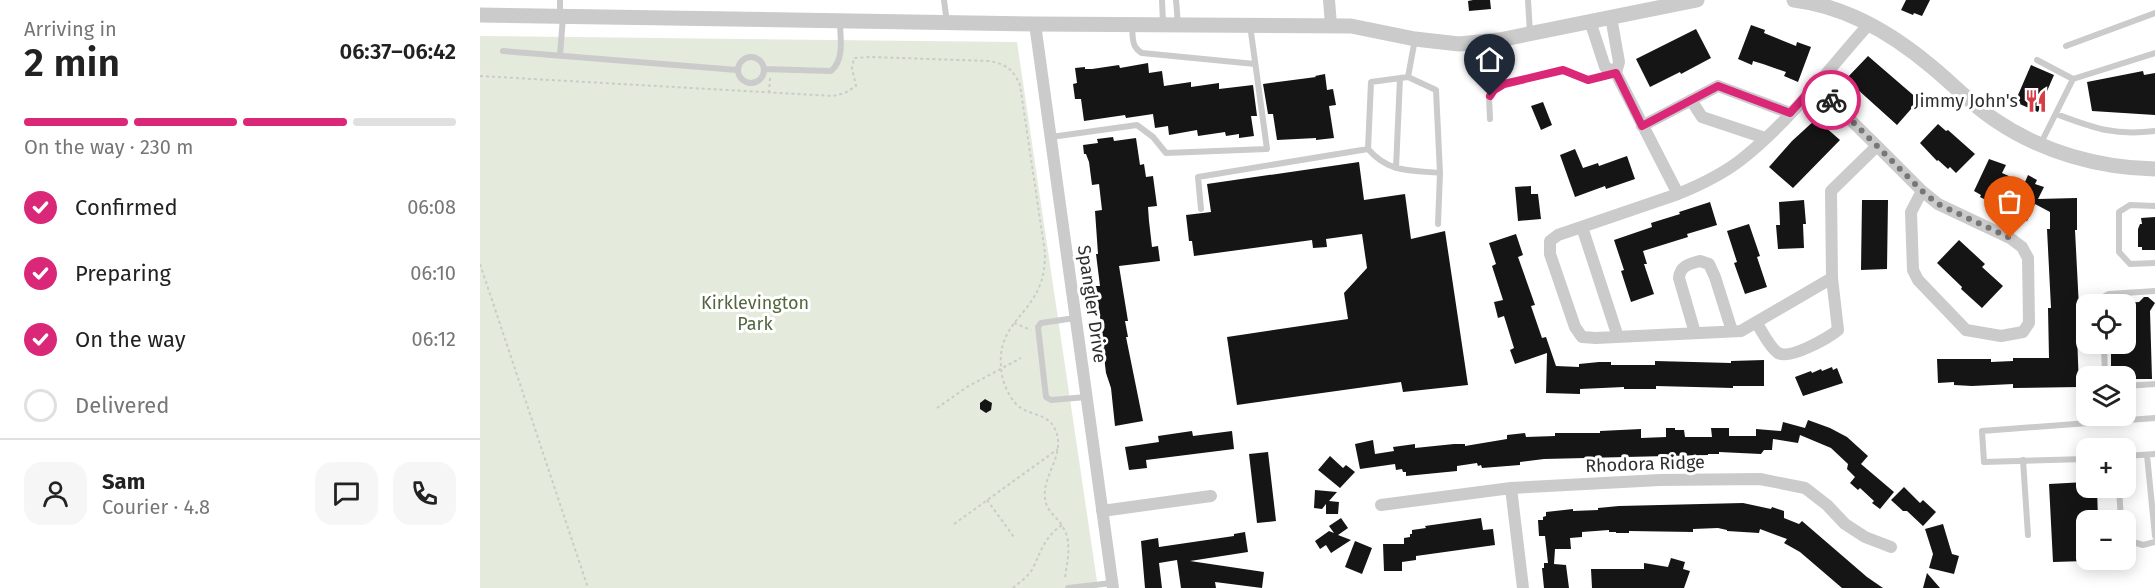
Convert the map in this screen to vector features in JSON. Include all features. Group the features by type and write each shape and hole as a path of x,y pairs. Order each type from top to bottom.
{"street":[{"path":"1329,0 1331,25"},
{"path":"480,15 947,23 1331,25 1351,26 1415,39 1459,44 1530,33 1697,0"},
{"path":"1794,0 1835,5 1869,24 1910,49 1996,122 2040,145 2112,166 2155,169"},
{"path":"1611,17 1619,62 1616,73"},
{"path":"1590,21 1605,67 1616,73 1678,194"},
{"name":"Spangler Drive","path":"1035,24 1112,586"},
{"path":"1832,278 1741,331 1582,337 1575,327 1550,254 1550,241 1558,235 1678,194 1705,182 1741,160 1790,113 1869,24"},
{"path":"1815,85 1938,204 2010,238 2022,247 2028,258 2029,323 2023,332 2001,336 1966,330 1918,280 1913,270 1911,212 1922,191"},
{"path":"1642,126 1718,86 1790,113"},
{"path":"1691,100 1702,117 1765,138"},
{"path":"1756,322 1775,351 1783,355 1793,354 1830,337 1838,330 1832,278 1831,190 1877,146"},
{"path":"1582,227 1618,337"},
{"path":"1695,333 1679,279 1679,271 1685,265 1700,261 1708,264 1715,277 1732,332"},
{"name":"Rhodora Ridge","path":"1381,506 1511,488 1683,480 1773,481 1806,488 1845,524 1865,537 1891,547"},
{"path":"1511,488 1523,588"},
{"path":"1102,511 1211,496"}],"lane":[{"path":"560,0 561,55"},
{"path":"945,0 947,23"},
{"path":"1162,0 1170,25"},
{"path":"1170,25 1176,0"},
{"path":"1528,0 1530,33"},
{"path":"2066,45 2155,13"},
{"path":"767,70 831,71 838,65 840,57 840,21"},
{"path":"1132,25 1133,44 1142,53 1255,64"},
{"path":"1050,138 1137,125 1153,137 1166,153 1267,149 1250,25"},
{"path":"1408,77 1415,39"},
{"path":"503,51 737,70"},
{"path":"2037,60 2073,79 2155,53"},
{"path":"751,56 760,60 767,70 760,79 751,83 741,79 737,70 741,60 751,56"},
{"path":"1490,119 1490,96 1494,90 1504,84 1563,70 1588,80 1616,73"},
{"path":"1438,224 1440,173 1436,90 1408,77 1371,82 1368,149 1379,162 1396,168 1440,173"},
{"path":"1396,168 1400,78"},
{"path":"2040,145 2073,79"},
{"path":"2056,114 2101,130 2132,134 2155,131"},
{"path":"1201,209 1198,177 1368,149"},
{"path":"2155,206 2130,205 2119,212 2119,252 2130,264 2155,263"},
{"path":"2109,294 2155,291"},
{"path":"1076,318 1041,323 1038,327 1046,397 1051,400 1087,398"},
{"path":"2136,385 2155,384"},
{"path":"2076,459 1984,462 1982,431 2155,418"},
{"path":"2136,456 2155,454"},
{"path":"2147,455 2155,536"},
{"path":"2023,460 2028,535"},
{"path":"2136,543 2143,545 2155,542"},
{"path":"1068,588 1112,586"}],"path":[{"path":"480,76 833,96 845,93 856,86 852,68 854,58 1003,63 1014,73 1020,85 1046,254 1045,270 1039,287 1012,323 1005,337 1002,351 1002,375 1008,393 1021,409 1039,415 1053,425 1057,437 1058,449 1045,500 1048,509 1062,525 1068,539 1065,578"},
{"path":"767,70 769,93"},
{"path":"480,264 588,588"},
{"path":"1012,323 1039,333"},
{"path":"937,408 967,387 1021,358"},
{"path":"954,524 1058,449"},
{"path":"987,500 1014,537"},
{"path":"1013,588 1027,576 1042,546 1062,525"}],"green space":[{"name":"Kirklevington Park","path":"480,36 1017,42 1098,588 480,588"}],"building":[{"path":"1490,0 1491,9 1469,11 1468,1"},
{"path":"1906,0 1930,0 1922,16 1901,10"},
{"path":"1751,25 1796,46 1797,42 1811,47 1798,82 1784,76 1786,72 1753,61 1752,65 1738,59"},
{"path":"1696,29 1711,58 1650,87 1636,59"},
{"path":"1868,56 1919,100 1897,125 1846,79"},
{"path":"1148,63 1149,73 1162,71 1164,86 1191,82 1191,87 1219,83 1219,89 1253,85 1257,116 1251,116 1254,136 1239,138 1239,134 1226,136 1225,132 1198,136 1197,130 1169,135 1168,126 1155,128 1153,114 1126,118 1125,115 1084,121 1081,99 1075,99 1073,84 1077,83 1075,68 1092,69 1119,65 1120,68"},
{"path":"2031,65 2054,75 2038,112 2015,102"},
{"path":"2143,71 2144,75 2155,73 2155,115 2092,111 2087,82"},
{"path":"1325,74 1327,90 1333,89 1336,105 1329,106 1334,138 1277,140 1273,114 1268,114 1263,84"},
{"path":"1543,102 1552,125 1541,130 1531,106"},
{"path":"1816,119 1840,140 1793,188 1769,167"},
{"path":"1938,124 1975,154 1956,173 1950,167 1948,169 1937,161 1920,143"},
{"path":"1113,137 1114,141 1136,138 1140,165 1144,164 1146,177 1153,176 1157,206 1148,207 1149,221 1152,247 1158,246 1160,261 1119,266 1128,321 1125,321 1128,337 1126,337 1143,421 1115,426 1095,286 1100,286 1096,254 1098,254 1095,211 1102,210 1099,184 1092,185 1089,162 1084,154 1083,145 1098,143 1097,139"},
{"path":"1575,149 1583,168 1598,163 1599,166 1627,156 1635,179 1606,189 1605,186 1575,197 1560,155"},
{"path":"1989,159 2006,165 2002,173 2020,181 2020,179 2025,182 2028,175 2037,180 2035,184 2044,187 2038,199 2077,198 2077,230 2075,230 2078,294 2076,294 2076,354 2078,366 2076,366 2076,387 2013,388 2013,384 1972,386 1954,385 1954,382 1938,383 1937,359 1991,359 1991,362 2013,361 2013,358 2049,358 2048,308 2051,308 2047,229 2050,229 2050,212 2035,204 2027,221 2022,219 2021,221 2009,216 2012,210 1980,197 1981,195 1974,191"},
{"path":"1359,162 1364,200 1405,194 1411,239 1445,231 1468,385 1403,392 1401,382 1237,405 1227,337 1348,319 1344,293 1367,268 1362,234 1326,239 1327,247 1313,248 1312,240 1194,256 1192,241 1189,241 1186,215 1211,212 1207,184"},
{"path":"1531,186 1531,194 1538,194 1541,219 1518,221 1515,187"},
{"path":"1804,200 1806,224 1803,224 1804,248 1778,249 1776,225 1780,225 1779,202"},
{"path":"1862,200 1888,200 1887,269 1861,270"},
{"path":"1710,202 1717,225 1643,251 1647,264 1644,264 1654,294 1631,302 1614,240 1652,227 1651,223"},
{"path":"2155,217 2155,250 2142,250 2142,247 2138,247 2138,229 2142,224 2141,218"},
{"path":"1749,224 1767,287 1745,294 1734,263 1737,262 1727,231"},
{"path":"1516,234 1523,255 1518,257 1535,305 1531,306 1542,338 1546,337 1556,366 1579,367 1579,364 1599,362 1611,362 1611,365 1655,365 1655,361 1731,363 1731,361 1764,360 1764,386 1733,386 1733,388 1656,386 1656,389 1624,389 1624,387 1580,389 1580,394 1546,393 1547,353 1515,364 1510,350 1514,348 1504,316 1498,318 1494,302 1503,300 1492,266 1496,264 1489,243"},
{"path":"1959,240 1985,264 1982,267 2003,286 1982,308 1937,263"},
{"path":"2144,297 2148,297 2155,303 2150,311 2152,379 2136,379 2136,366 2111,366 2111,354 2136,354 2136,302"},
{"path":"1832,367 1833,370 1837,368 1843,383 1803,396 1795,377"},
{"path":"985,399 992,403 991,410 986,413 980,409 980,403"},
{"path":"1808,420 1847,437 1868,456 1861,464 1894,492 1880,509 1860,488 1858,490 1850,483 1855,477 1847,469 1848,464 1831,448 1800,435 1798,443 1773,439 1772,450 1764,450 1761,454 1719,452 1719,454 1708,455 1544,459 1520,462 1520,465 1482,468 1477,463 1457,466 1457,471 1406,476 1406,472 1402,469 1396,470 1395,464 1360,469 1355,444 1373,440 1375,454 1394,451 1393,447 1415,444 1415,448 1454,444 1465,444 1465,446 1507,439 1507,435 1525,433 1526,437 1555,436 1555,433 1600,433 1600,431 1641,429 1641,438 1666,437 1666,428 1675,428 1675,430 1684,430 1685,437 1712,437 1711,428 1729,428 1729,436 1756,436 1756,429 1781,431 1783,422 1805,428"},
{"path":"1192,431 1193,436 1232,431 1234,449 1146,460 1147,468 1129,470 1125,447 1159,442 1158,436"},
{"path":"1268,452 1276,521 1257,523 1249,454"},
{"path":"1330,456 1343,468 1346,465 1355,472 1340,488 1318,470"},
{"path":"2076,483 2076,498 2097,498 2098,510 2076,510 2076,561 2053,562 2049,484"},
{"path":"1904,487 1920,503 1923,500 1936,512 1923,526 1891,500"},
{"path":"1315,490 1337,492 1329,501 1339,502 1338,514 1326,514 1326,504 1322,509 1314,508"},
{"path":"1743,503 1771,509 1772,507 1784,511 1784,518 1799,524 1802,521 1883,588 1842,588 1800,552 1784,543 1787,539 1760,529 1759,533 1727,531 1718,528 1693,529 1693,532 1629,531 1629,533 1616,533 1609,532 1609,530 1582,532 1582,537 1570,538 1571,549 1555,549 1554,564 1566,565 1569,588 1544,588 1542,568 1544,568 1544,563 1548,563 1545,536 1539,536 1538,520 1543,520 1546,512 1573,509 1573,511 1598,510 1598,508 1619,506"},
{"path":"1341,518 1348,528 1338,535 1351,540 1331,553 1326,545 1320,549 1315,541 1329,531 1334,533 1329,526"},
{"path":"1481,518 1483,530 1493,529 1495,545 1416,556 1416,560 1402,562 1402,571 1384,571 1383,544 1404,544 1404,538 1410,537 1412,530 1426,528 1425,526"},
{"path":"1943,524 1952,554 1959,556 1954,574 1929,568 1933,554 1925,529"},
{"path":"1245,532 1248,552 1190,561 1264,572 1262,588 1215,582 1216,588 1181,588 1177,560 1159,563 1162,588 1145,588 1141,541 1158,538 1159,547 1234,536 1234,534"},
{"path":"1355,541 1372,548 1362,574 1345,567"},
{"path":"1671,558 1685,562 1683,569 1690,571 1684,588 1592,588 1591,569 1644,569 1644,563 1668,567"},
{"path":"1927,573 1940,588 1923,588"}],"way so far":[{"path":"1831,100 1922,191 1938,204 2010,238"}],"place":[{"name":"Jimmy John's","path":"2036,101"}],"route":[{"path":"1490,96 1494,90 1504,84 1563,70 1588,80 1600,79 1616,73 1642,126 1718,86 1790,113 1815,85 1831,100"}]}
